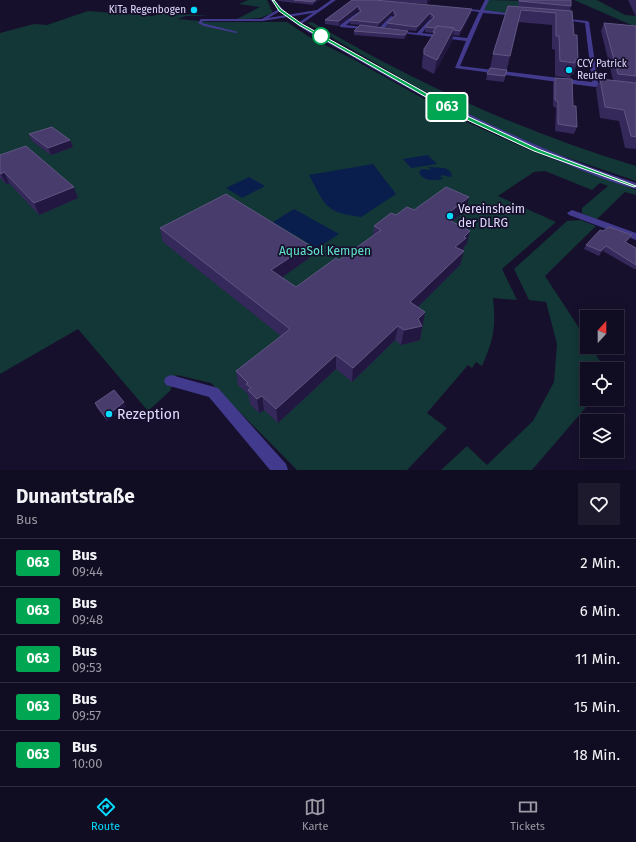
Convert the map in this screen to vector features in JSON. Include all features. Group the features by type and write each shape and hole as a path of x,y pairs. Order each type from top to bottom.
{"street":[{"path":"273,0 280,10 300,24 399,82 486,128 536,150 636,186"},
{"path":"300,24 334,0"},
{"path":"486,0 457,67 609,86"},
{"path":"452,9 524,16"},
{"path":"202,20 262,20 318,11"},
{"path":"358,13 342,26 468,40"},
{"path":"380,30 393,17"},
{"path":"553,18 587,22 595,84"},
{"path":"419,34 430,20"},
{"path":"572,213 636,237"},
{"path":"171,381 213,392 280,470"}],"lane":[{"path":"262,20 280,10"},
{"path":"202,20 200,23 205,25 236,32"}],"green space":[{"path":"248,0 267,0 273,13 260,18 235,20 260,7 239,4"},
{"path":"488,0 528,1 525,15 483,11"},
{"path":"574,0 597,0 625,15 636,16 636,27"},
{"name":"AquaSol Kempen","path":"88,11 153,16 162,12 208,16 186,16 178,19 211,22 287,22 311,38 351,58 458,118 529,150 636,190 636,195 625,192 596,220 582,213 582,208 608,186 600,183 592,190 545,171 534,172 498,196 556,222 502,269 517,300 493,298 494,325 492,340 482,366 476,362 472,368 468,365 427,413 447,428 407,470 297,470 211,383 177,375 170,391 148,411 78,329 0,374 0,33 34,24 47,25"},
{"path":"312,22 390,65 470,104 552,138 636,166 636,181 557,154 493,127 418,88 307,23"},
{"path":"580,220 596,226 545,276 580,329 580,354 595,354 601,362 580,362 580,406 587,406 532,470 441,470 467,446 487,465 533,421 554,382 557,344 546,302 529,300 514,269 567,221"}],"water":[{"path":"428,155 437,164 411,168 403,159"},
{"path":"373,164 396,194 361,217 340,213 328,206 323,201 309,175"},
{"path":"428,167 445,168 450,171 452,176 442,175 440,176 443,179 436,180 426,179 419,172 422,169 431,170"},
{"path":"249,177 265,186 242,198 226,188"},
{"path":"294,209 339,234 310,253 304,249 310,244 273,222"}],"building":[{"path":"294,0 316,0 313,2"},
{"path":"352,0 375,0 472,9 460,31 454,30 454,28 437,26 435,28 425,27 434,17 430,13 417,27 387,23 396,15 393,10 379,23 350,20 361,11 358,6 339,21 325,20"},
{"path":"571,0 571,6 519,1"},
{"path":"508,6 572,11 574,35 577,35 578,60 575,60 575,63 560,61 559,36 556,36 556,13 521,10 510,56 493,54"},
{"path":"604,23 636,26 636,76 618,74"},
{"path":"360,25 408,31 405,35 354,31"},
{"path":"437,26 454,28 437,60 424,54 424,49 435,32 433,32"},
{"path":"490,68 507,70 505,76 487,74"},
{"path":"555,78 572,79 573,106 576,106 577,127 558,124 558,102 555,100"},
{"path":"600,79 636,83 636,137 631,136 624,110 605,107"},
{"path":"52,127 70,140 48,148 29,134"},
{"path":"26,146 74,187 34,203 4,172 1,174 0,173 0,155"},
{"path":"446,187 469,197 446,215 452,218 449,220 470,231 464,237 466,238 455,247 464,251 410,302 425,312 418,319 422,326 404,330 398,326 353,368 336,355 276,409 262,396 257,399 248,390 251,388 246,384 248,383 236,371 290,329 160,228 226,194 309,245 271,270 296,287 336,258 339,260 381,230 374,226 391,213 396,215 407,207 414,210"},
{"path":"609,227 632,235 625,242 636,248 636,265 606,246 601,251 586,245 600,230 603,231"},
{"name":"Rezeption","path":"114,390 124,402 105,417 95,403"}],"bus line":[{"name":"063","path":"273,0 280,10 300,24 399,82 486,128 536,150 636,186"}],"place":[{"name":"KiTa Regenbogen","path":"194,10"},
{"name":"CCY Patrick Reuter","path":"569,70"},
{"name":"Vereinsheim der DLRG","path":"450,216"},
{"name":"Rezeption","path":"109,414"}]}
